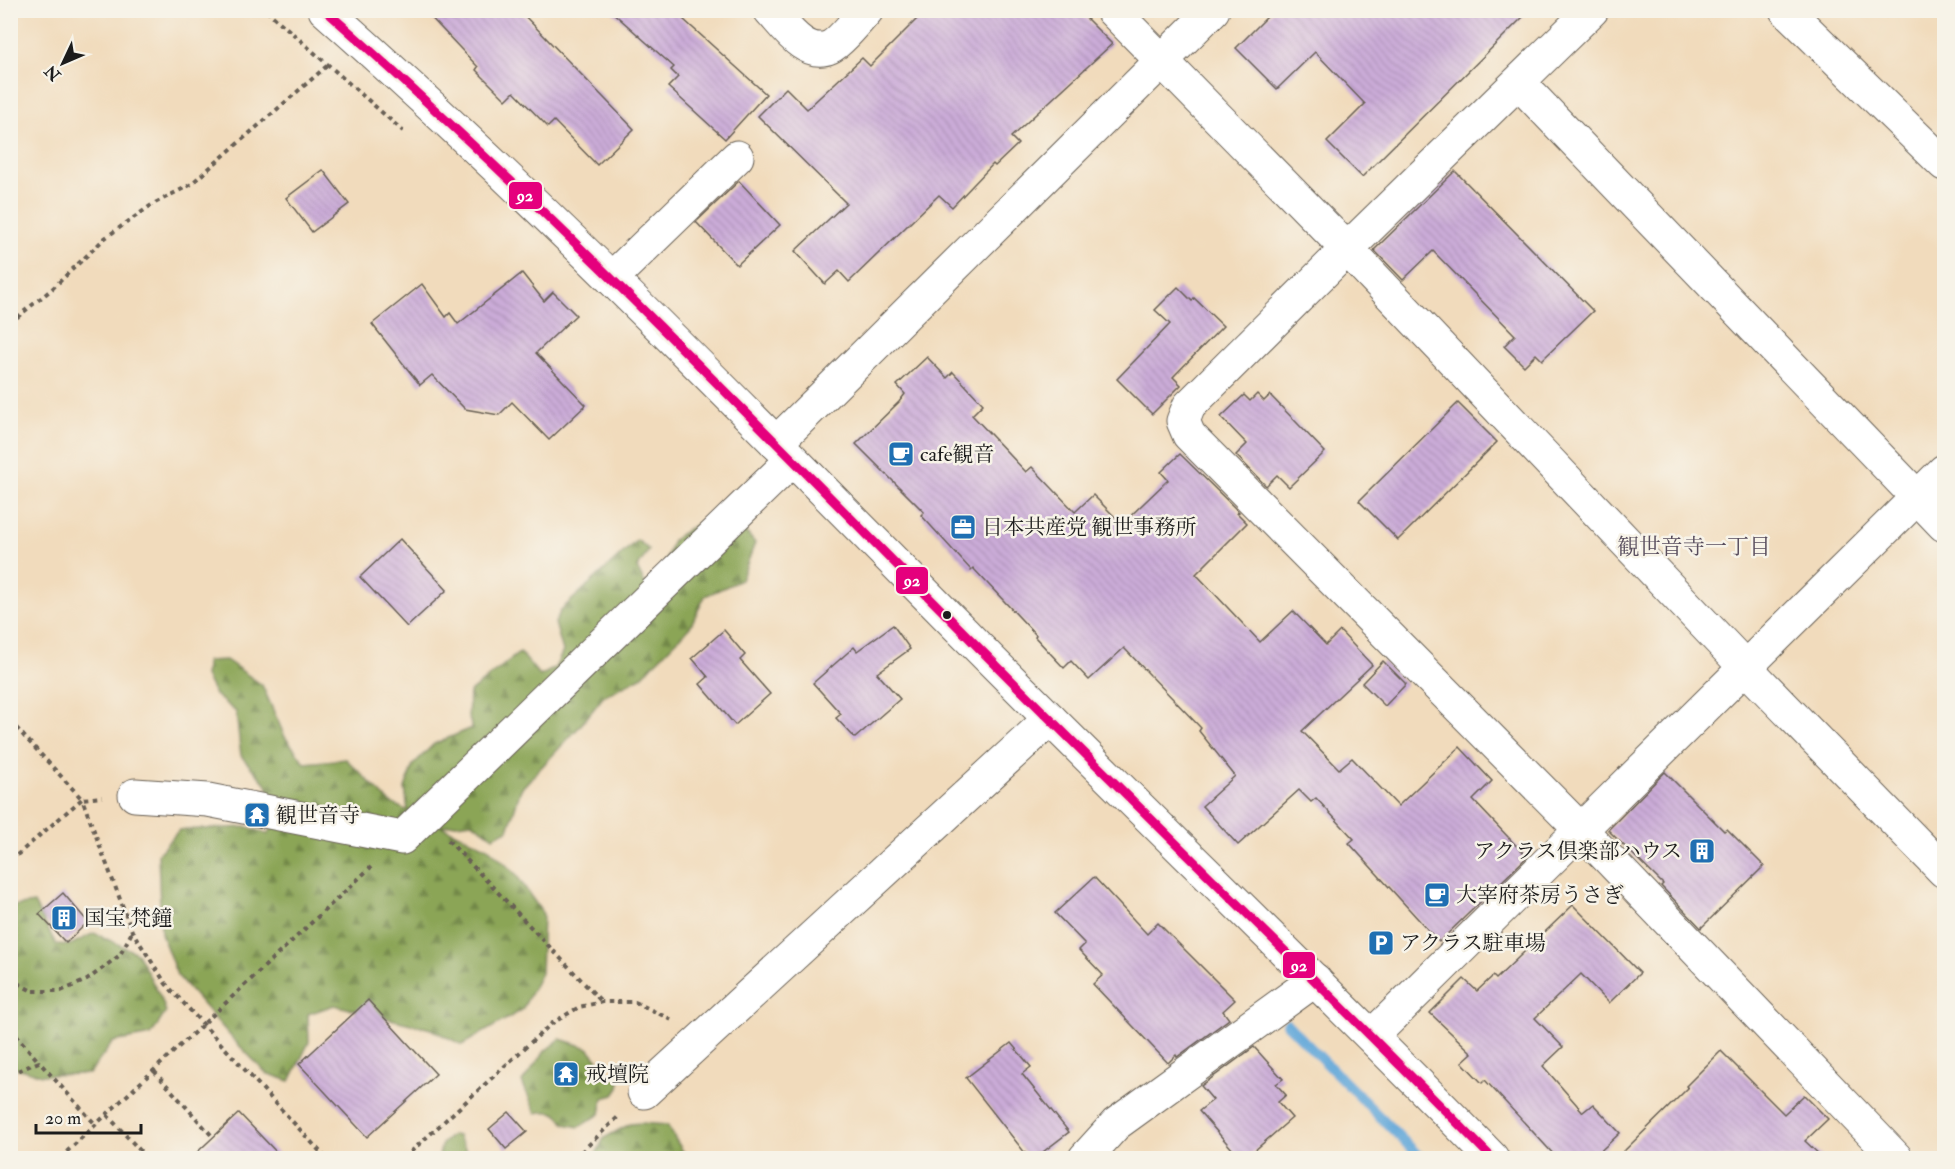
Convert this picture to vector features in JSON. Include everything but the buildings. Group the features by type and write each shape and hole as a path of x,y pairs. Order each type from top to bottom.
{"street":[{"path":"325,10 612,278 1050,719 1316,980 1492,1158"},
{"path":"770,10 801,43 815,50 831,46 867,10"},
{"path":"1112,10 1347,249 1745,667 1944,871"},
{"path":"135,795 208,800 414,827 784,452 1213,10"},
{"path":"1592,10 1190,406 1183,421 1189,435 1581,830 1896,1158"},
{"path":"1786,10 1944,164"},
{"path":"1519,83 1944,525"},
{"path":"612,278 737,157"},
{"path":"1372,1036 1944,471"},
{"path":"644,1092 1050,719"},
{"path":"1085,1158 1116,1124 1316,980"}],"path":[{"path":"10,322 52,289 105,238 153,204 190,185 357,39"},
{"path":"10,721 82,799 132,931 166,984 202,1026 326,1158"},
{"path":"10,861 82,799"},
{"path":"60,1158 414,827 602,1002"},
{"path":"10,979 32,991 61,991 87,980 120,955 132,931"},
{"path":"404,1158 552,1024 579,1007 602,1002 635,1002 705,1036"},
{"path":"10,1028 97,1125"},
{"path":"10,1074 39,1062"},
{"path":"154,1071 213,1137"},
{"path":"575,1158 644,1092"},
{"path":"107,1115 147,1158"}],"green space":[{"path":"718,513 739,524 755,543 741,580 705,596 690,627 641,677 604,696 580,726 521,789 508,830 493,837 472,822 441,826 488,848 515,873 543,914 541,973 522,1010 462,1045 431,1029 334,1005 308,1014 309,1042 290,1081 266,1073 177,975 161,933 158,854 179,830 248,827 267,834 278,822 267,785 241,756 236,712 215,695 205,676 207,661 226,660 262,685 285,737 305,763 346,759 391,803 408,811 405,788 413,765 434,744 472,728 468,715 470,692 520,652 540,676 555,668 563,651 555,623 561,610 637,540 649,550 637,568 645,584 663,567 673,540"},
{"path":"34,903 56,944 70,945 94,933 137,953 166,1012 151,1035 113,1042 89,1074 42,1075 11,1067 10,911 14,906"},
{"path":"560,1039 588,1048 598,1060 596,1069 602,1077 607,1076 620,1081 619,1088 614,1095 603,1098 600,1114 579,1127 565,1124 553,1112 536,1113 522,1082 545,1051"},
{"path":"630,1124 667,1125 687,1158 597,1158 595,1156 604,1138"},
{"path":"452,1135 458,1136 468,1154 478,1158 438,1158 442,1144"}],"waterway":[{"path":"1287,1024 1421,1158"}],"transit line":[{"name":"92","path":"325,10 492,163 573,241 1492,1158"}],"place":[{"name":"cafe観音","path":"901,454"},
{"name":"日本共産党 観世事務所","path":"963,527"},
{"name":"観世音寺","path":"257,815"},
{"name":"アクラス倶楽部ハウス","path":"1702,851"},
{"name":"大宰府茶房うさぎ","path":"1437,895"},
{"name":"国宝 梵鐘","path":"64,918"},
{"name":"アクラス駐車場","path":"1381,943"},
{"name":"戒壇院","path":"566,1074"}],"district":[{"name":"観世音寺一丁目","path":"1694,547"}]}
